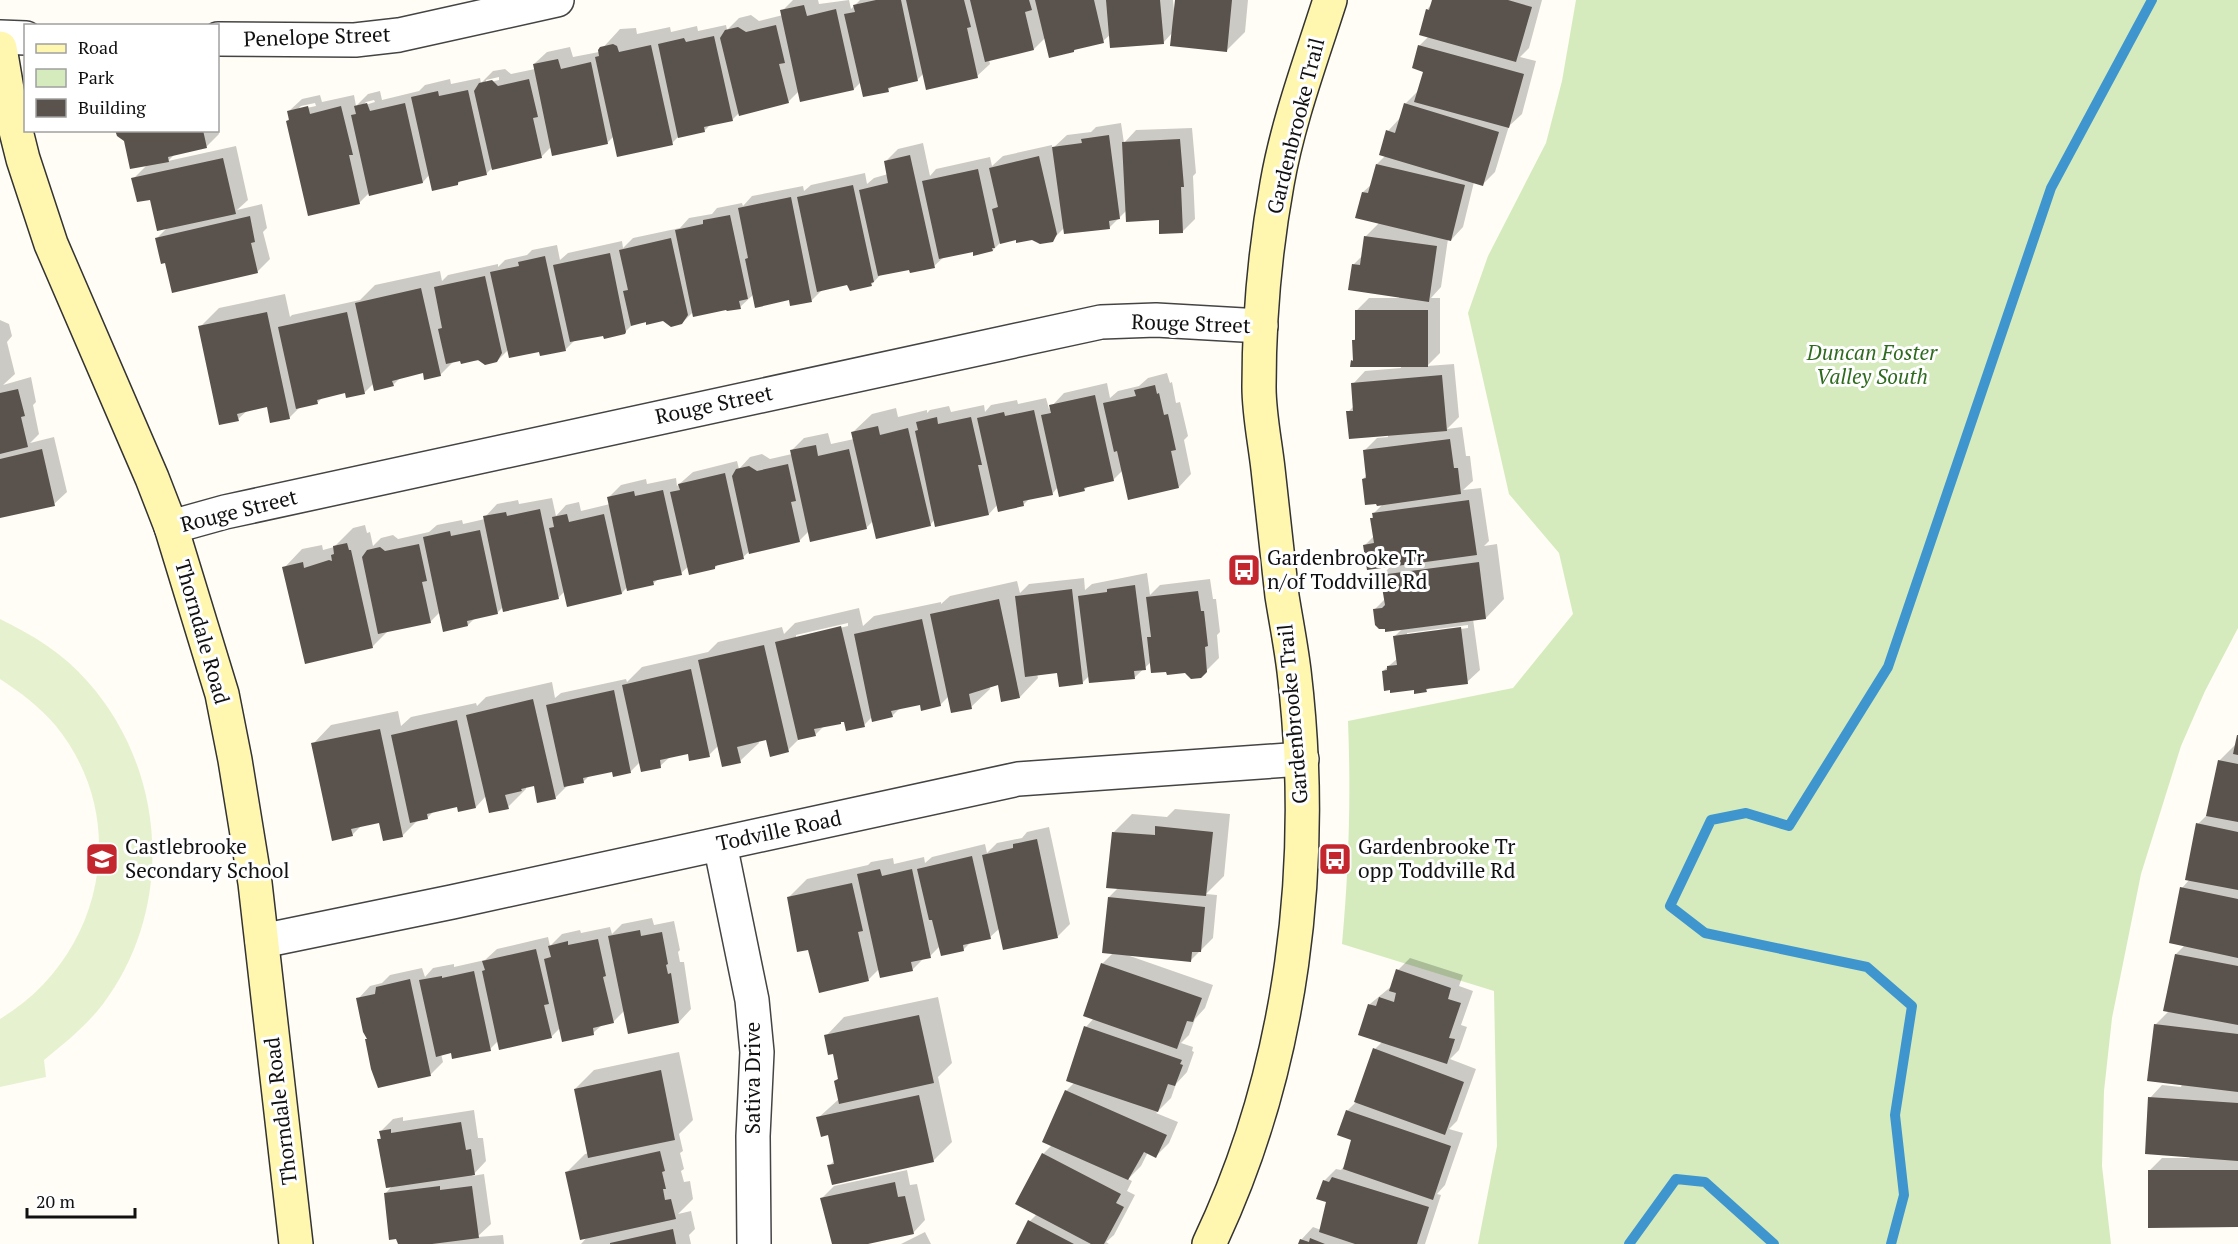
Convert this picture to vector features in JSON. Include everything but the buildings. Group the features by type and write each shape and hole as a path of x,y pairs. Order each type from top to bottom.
{"street":[{"name":"Penelope Street","path":"219,39 355,40 399,35 557,0"},
{"name":"Gardenbrooke Trail","path":"1209,1244 1248,1147 1275,1058 1299,905 1302,759 1294,671 1283,599 1259,391 1261,326 1266,258 1277,181 1293,119 1330,0"},
{"path":"0,37 24,38"},
{"name":"Thorndale Road","path":"0,48 10,106 23,159 51,244 171,527 222,694 236,760 262,941 296,1244"},
{"name":"Rouge Street","path":"171,527 236,510 1101,322 1156,320 1261,326"},
{"name":"Todville Road","path":"262,941 1018,779 1302,759"},
{"name":"Sativa Drive","path":"720,843 752,1000 757,1052 753,1136 754,1244"}],"green space":[{"name":"Duncan Foster Valley South","path":"1576,0 2238,0 2238,628 2205,691 2181,746 2141,874 2112,1018 2104,1091 2102,1166 2111,1244 1478,1244 1497,1146 1494,991 1342,944 1349,832 1348,721 1513,688 1573,614 1559,553 1509,494 1468,313 1488,256 1546,143 1562,81"},
{"path":"0,619 36,639 69,663 88,682 114,717 134,756 146,798 152,840 151,883 142,926 126,966 103,1004 82,1027 44,1060 46,1077 0,1087 0,1019 35,993 63,961 83,925 95,885 99,844 94,803 80,763 50,719 30,700 0,679"}],"waterway":[{"path":"1891,1244 1904,1195 1895,1115 1912,1006 1867,967 1705,933 1670,906 1711,820 1746,813 1789,826 1888,667 2051,188 2152,0"},
{"path":"1629,1244 1676,1179 1705,1182 1774,1244"}],"place":[{"name":"Gardenbrooke Tr n/of Toddville Rd","path":"1244,570"},
{"name":"Castlebrooke Secondary School","path":"102,859"},
{"name":"Gardenbrooke Tr opp Toddville Rd","path":"1335,859"}]}
